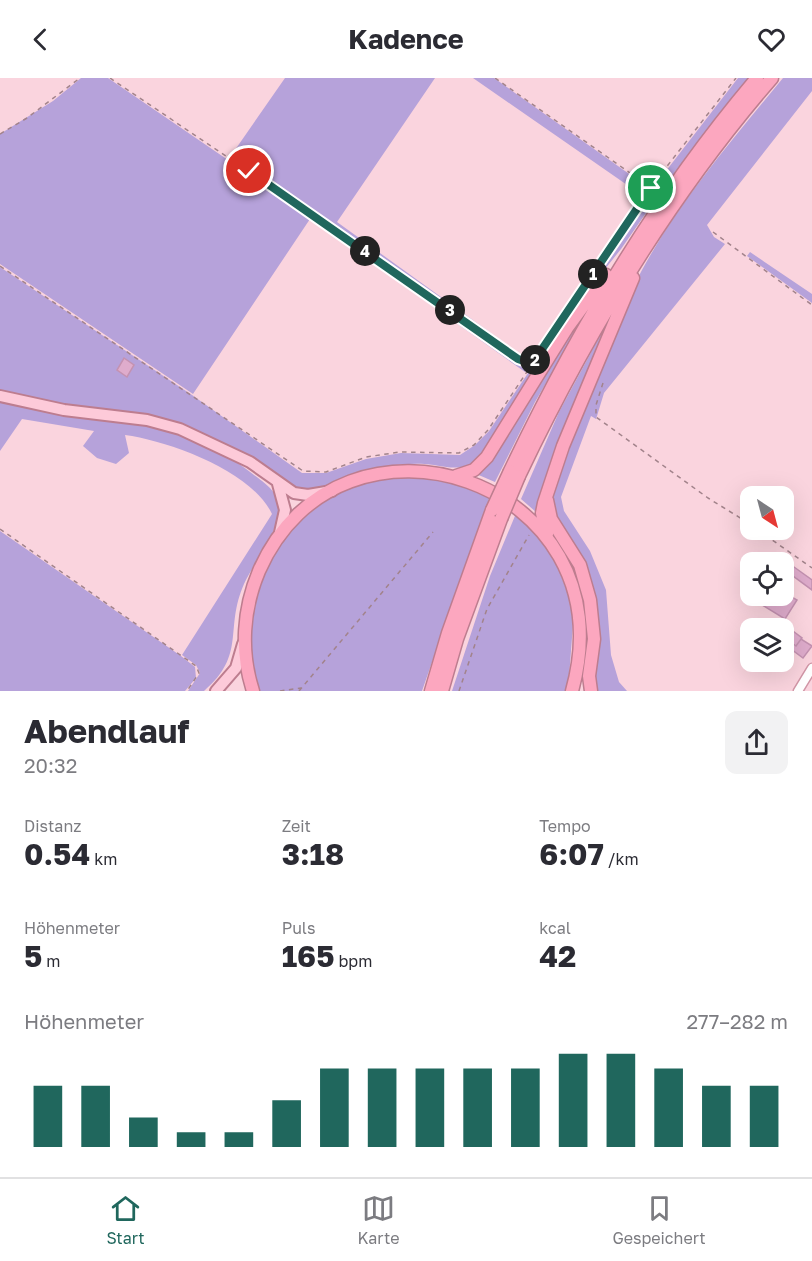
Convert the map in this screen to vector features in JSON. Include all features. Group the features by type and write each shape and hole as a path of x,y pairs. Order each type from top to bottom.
{"highway":[{"path":"431,691 448,633 514,474 579,333 628,252 701,147 757,78"},
{"path":"514,474 589,339 666,217 710,154 772,78"},
{"path":"549,540 542,513 548,493 619,306 660,233 666,217"},
{"path":"454,476 474,470 487,457 573,320 612,267 628,252"},
{"path":"253,691 247,666 245,635 248,606 256,578 279,537 303,512 333,491 361,479 387,473 428,472 454,476 498,494 535,524 549,540 566,571 577,605 580,640 572,691"},
{"path":"548,493 551,519 579,565 591,600 594,639 590,676 591,691"},
{"path":"442,691 497,515"},
{"path":"576,676 583,691"}],"main road":[{"path":"0,396 64,410 147,420 180,429 249,462 278,484 302,495 333,491"},
{"path":"278,484 285,505 279,537"},
{"path":"216,691 236,668 245,635"}],"lane":[{"path":"798,691 812,668"}],"path":[{"path":"0,134 27,118 80,78"},
{"path":"110,78 340,233 518,359 532,364"},
{"path":"495,78 651,188"},
{"path":"0,266 303,471 326,472 366,458 400,452 459,453 474,445 488,430 651,188 736,78"},
{"path":"713,232 812,304"},
{"path":"603,383 596,405 596,417 708,498 740,518"},
{"path":"459,691 487,609 535,524"},
{"path":"0,529 196,666 199,674 187,691"},
{"path":"299,691 433,532"},
{"path":"772,540 812,568"},
{"path":"280,691 302,688"}],"shaded area":[{"path":"81,78 108,78 228,160 285,78 435,78 337,222 531,362 525,372 310,219 193,394 0,264 0,134 53,101"},
{"path":"473,78 494,78 649,188 643,196"},
{"path":"738,78 749,78 669,180 621,249 585,294 475,464 455,468 425,464 386,466 364,471 318,490 302,493 234,449 182,426 0,392 0,267 192,395 302,473 326,473 366,459 401,453 460,455 475,445 489,431 652,189"},
{"path":"783,78 812,78 812,91 707,225 714,237 725,244 604,393 596,419 591,416 561,497 564,511 590,551 606,590 611,655 619,682 627,691 594,691 596,616 553,512 554,482 606,348 642,270 690,195"},
{"path":"750,252 812,294 812,303 747,256"},
{"path":"610,317 558,444 536,512 521,499 559,412"},
{"path":"571,329 576,332 535,402 495,482 474,473"},
{"path":"0,400 100,415 165,429 197,441 226,456 274,492 279,506 276,524 238,600 233,640 226,665 204,691 188,691 200,673 196,665 182,655 272,514 262,499 247,484 208,461 186,451 143,438 125,435 129,453 116,464 97,458 83,446 94,431 22,419 0,451"},
{"path":"421,476 491,493 422,691 259,691 252,660 251,630 255,600 265,573 279,547 298,524 322,504 349,488 375,481"},
{"path":"517,511 554,556 574,611 568,691 452,691 490,576"},
{"path":"0,531 181,656 195,667 196,678 185,691 0,691"}],"building":[{"path":"124,358 134,365 127,377 117,370"},
{"path":"794,567 812,580 812,590 794,577"},
{"path":"764,606 793,606 783,618"},
{"path":"794,632 802,638 796,646 794,644"},
{"path":"801,639 812,646 803,658 794,651 794,644 796,646"}],"route":[{"path":"249,171 518,359 532,364 651,188"}]}
